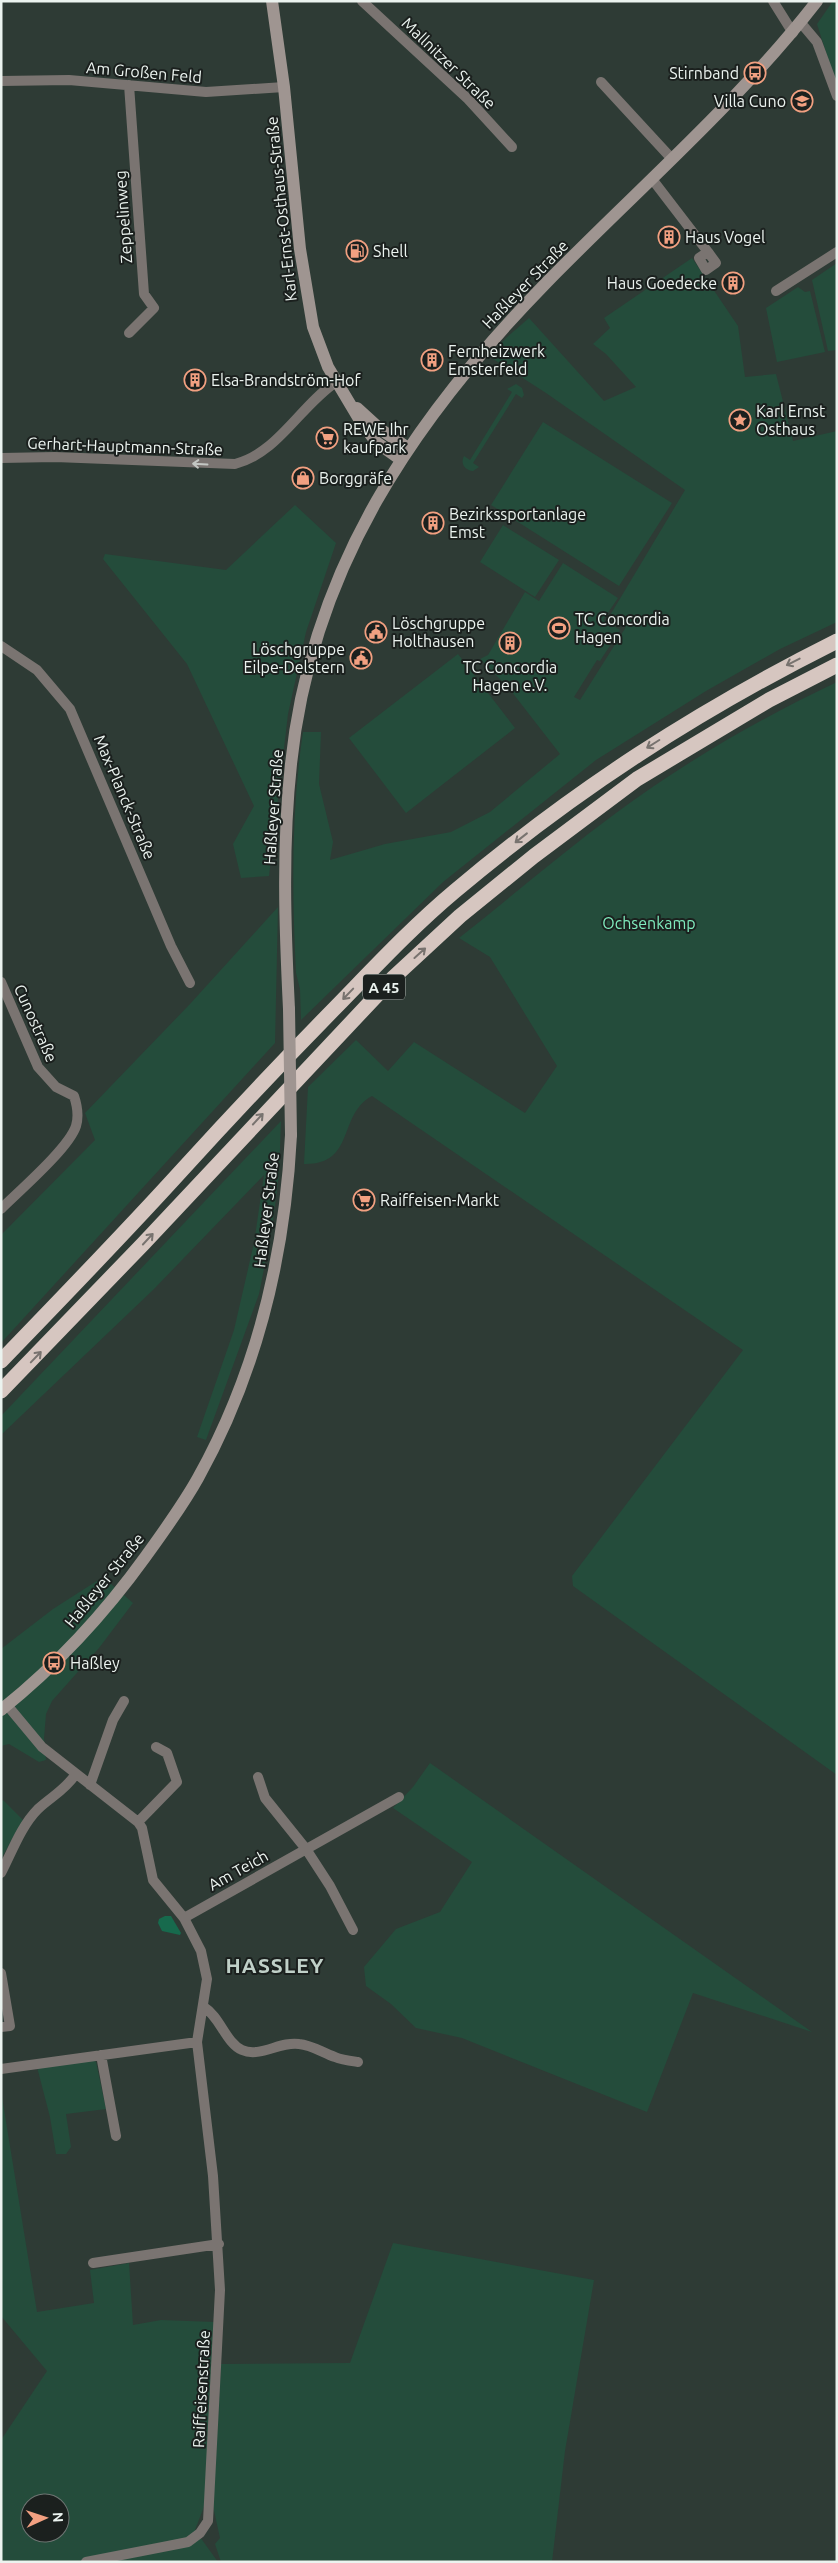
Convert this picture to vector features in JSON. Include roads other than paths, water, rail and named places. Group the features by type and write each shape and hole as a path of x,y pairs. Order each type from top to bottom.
{"highway":[{"name":"A 45","path":"1,1361 142,1214 256,1089 386,955 453,893 581,792 633,757 758,680 837,640"},
{"name":"A 45","path":"1,1391 144,1244 266,1110 394,977 460,916 534,856 637,779 744,714 837,665"}],"main road":[{"name":"Karl-Ernst-Osthaus-Straße","path":"272,1 284,87 296,215 310,313 319,345 336,382 376,442 400,459"},
{"name":"Haßleyer Straße","path":"4,1707 54,1663 114,1598 178,1511 216,1445 251,1359 272,1285 284,1218 291,1135 285,871 291,762 298,711 313,648 328,600 347,555 400,459 462,376 547,282 672,160 797,28 817,1"},
{"name":"Karl-Ernst-Osthaus-Straße","path":"351,404 380,429 408,448"}],"street":[{"name":"Mallnitzer Straße","path":"362,1 468,99 512,148"},
{"path":"773,1 797,28 817,42 837,96"},
{"name":"Am Großen Feld","path":"1,81 69,80 206,92 284,87"},
{"path":"601,82 672,160"},
{"name":"Zeppelinweg","path":"129,84 144,294 154,308 129,333"},
{"path":"652,179 708,252"},
{"path":"776,291 837,252"},
{"name":"Gerhart-Hauptmann-Straße","path":"1,458 55,457 220,465 248,460 262,452 308,404 336,382"},
{"name":"Max-Planck-Straße","path":"1,646 37,670 70,709 179,964 190,983"},
{"name":"Cunostraße","path":"1,982 38,1067 56,1087 74,1096 77,1108 76,1126 68,1140 1,1209"},
{"path":"90,1785 113,1720 124,1701"},
{"path":"4,1707 42,1747 138,1822 177,1782 167,1753 156,1747"},
{"path":"1,1873 26,1825 38,1810 64,1789 76,1775"},
{"path":"258,1777 265,1798 306,1849 330,1886 353,1930"},
{"name":"Am Teich","path":"184,1918 399,1797"},
{"name":"Raiffeisenstraße","path":"86,2562 188,2542 200,2533 208,2521 210,2505 219,2330 219,2244 197,2042 208,1979 206,1965 184,1918 153,1880 142,1828 138,1822"},
{"path":"1,1972 10,2026 1,2027"},
{"path":"204,2007 213,2012 236,2046 243,2051 252,2052 284,2044 298,2044 338,2058 358,2062"},
{"path":"1,2069 197,2042"},
{"path":"101,2055 116,2136"},
{"path":"93,2263 219,2244"}],"place":[{"name":"Stirnband","path":"755,73"},
{"name":"Villa Cuno","path":"802,101"},
{"name":"Haus Vogel","path":"669,237"},
{"name":"Shell","path":"357,251"},
{"name":"Haus Goedecke","path":"733,283"},
{"name":"Fernheizwerk Emsterfeld","path":"432,360"},
{"name":"Elsa-Brandström-Hof","path":"195,380"},
{"name":"Karl Ernst Osthaus","path":"740,420"},
{"name":"REWE Ihr kaufpark","path":"327,438"},
{"name":"Borggräfe","path":"303,478"},
{"name":"Bezirkssportanlage Emst","path":"433,523"},
{"name":"TC Concordia Hagen","path":"559,628"},
{"name":"Löschgruppe Holthausen","path":"376,632"},
{"name":"TC Concordia Hagen e.V.","path":"510,643"},
{"name":"Löschgruppe Eilpe-Delstern","path":"361,658"},
{"name":"Raiffeisen-Markt","path":"364,1200"},
{"name":"Haßley","path":"54,1663"}],"district":[{"name":"HASSLEY","path":"275,1965"}],"park label":[{"name":"Ochsenkamp","path":"649,923"}]}
